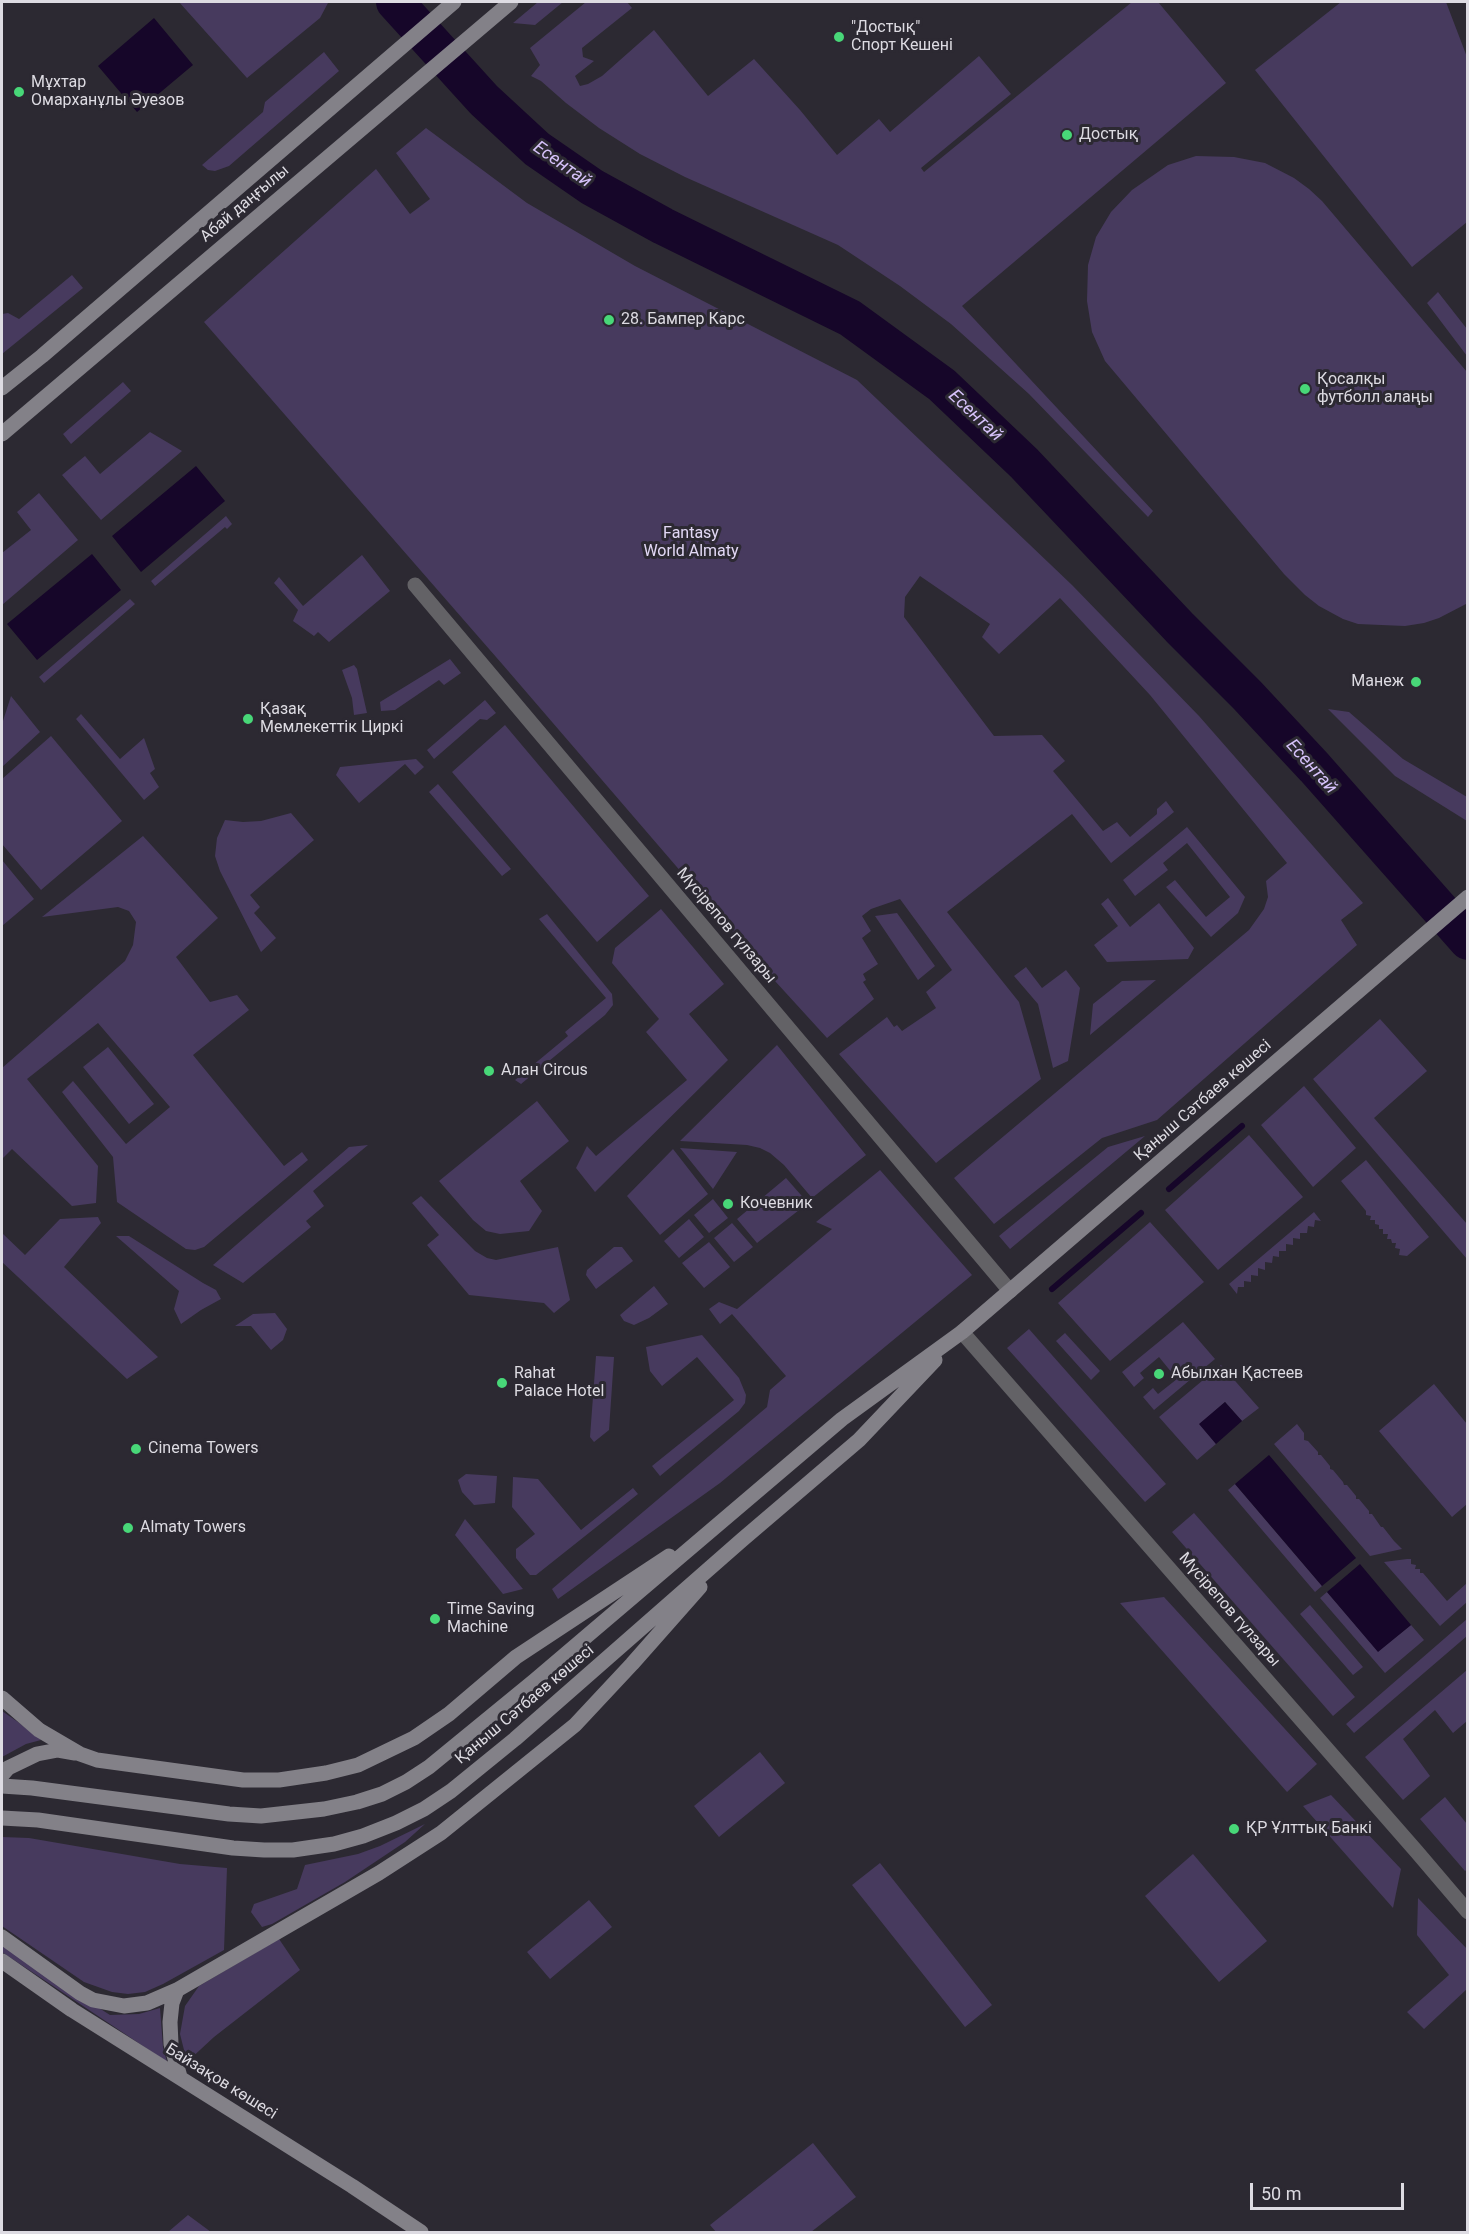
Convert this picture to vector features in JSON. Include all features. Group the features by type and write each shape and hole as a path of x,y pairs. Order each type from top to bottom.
{"main road":[{"name":"Абай даңғылы","path":"2,388 453,2"},
{"name":"Абай даңғылы","path":"2,434 511,2"},
{"name":"Қаныш Сәтбаев көшесі","path":"2,1786 244,1816 324,1809 382,1794 406,1782 429,1767 534,1681 842,1419 962,1332 1467,897"},
{"name":"Қаныш Сәтбаев көшесі","path":"2,1818 38,1820 233,1848 293,1850 334,1844 363,1836 424,1809 451,1791 554,1705 859,1440 962,1332"},
{"path":"2,1775 21,1761 47,1751 58,1750 97,1760 243,1780 279,1780 358,1766 414,1738 449,1713 516,1658 724,1520"},
{"path":"2,1937 93,2000 124,2006 147,2003 177,1990 379,1873 441,1833 520,1771 574,1725 632,1664 743,1539"},
{"path":"2,1698 39,1730 80,1754"},
{"name":"Байзақов көшесі","path":"2,1961 72,2010 421,2232"},
{"path":"177,1990 172,2003 170,2022 171,2044 180,2077"}],"street":[{"name":"Мүсірепов гүлзары","path":"415,585 1010,1291"},
{"name":"Мүсірепов гүлзары","path":"962,1332 1467,1912"}],"green space":[{"path":"179,2 328,3 320,18 247,78"},
{"path":"538,2 563,2 535,25 513,23"},
{"path":"586,2 627,2 632,8 582,48 583,57 594,61 575,76 580,86 602,76 654,30 708,96 754,59 837,155 879,119 890,132 979,56 1011,94 921,168 924,172 1132,2 1158,2 1226,83 962,306 1153,511 1148,517 1029,394 951,324 900,286 838,245 685,177 640,154 599,128 541,81 531,76 540,65 530,48"},
{"path":"1341,2 1446,2 1467,57 1467,222 1412,267 1255,70"},
{"path":"324,52 339,71 229,166 215,171 208,170 202,165 263,112 265,102"},
{"name":"Fantasy World Almaty","path":"426,128 527,203 635,266 857,380 1072,585 1199,716 1363,903 1341,920 1357,945 1157,1120 1102,1138 994,1224 954,1178 1249,930 1264,909 1268,897 1266,881 1287,863 1150,695 1060,598 999,654 982,637 990,624 920,576 905,597 904,617 994,736 1042,735 1065,761 1053,771 1103,831 1117,822 1130,837 1157,814 1157,809 1166,801 1174,812 1111,863 1072,814 947,912 1019,1002 1041,1079 936,1163 839,1054 887,1017 894,1027 897,1025 902,1031 936,1008 926,992 952,970 900,899 871,909 862,916 871,931 862,938 878,964 863,974 866,980 863,982 874,999 827,1038 775,981 204,322 376,169 410,214 430,199 396,153"},
{"name":"Қосалқы футболл алаңы","path":"1196,156 1234,157 1265,163 1294,178 1309,189 1322,201 1467,372 1468,602 1466,604 1439,618 1405,626 1358,624 1319,606 1284,574 1105,361 1092,332 1087,301 1088,265 1096,237 1111,212 1132,190 1168,165"},
{"path":"72,275 83,288 2,354 2,314 8,313 19,319"},
{"path":"1438,292 1467,329 1467,356 1427,303"},
{"path":"123,382 131,391 71,444 63,434"},
{"path":"150,432 182,451 101,520 62,475 85,456 100,474"},
{"path":"39,493 78,540 2,605 2,553 31,530 17,512"},
{"path":"226,516 232,524 227,529 225,527 155,586 151,581"},
{"path":"362,555 390,591 329,642 318,632 314,636 293,621 298,610 274,583 279,577 303,606"},
{"path":"130,599 135,604 44,683 39,677"},
{"path":"450,659 461,673 444,685 439,680 395,710 381,711 380,702"},
{"path":"354,665 357,669 367,713 354,715 352,698 342,670"},
{"path":"11,696 40,732 2,767 2,724"},
{"path":"485,700 496,713 487,720 480,719 434,759 427,750"},
{"path":"1328,709 1349,712 1403,759 1467,797 1467,821 1395,776"},
{"path":"81,714 120,759 144,738 155,769 150,773 159,787 144,800 76,719"},
{"path":"505,725 649,896 597,942 452,772"},
{"path":"51,736 122,821 41,890 2,844 2,779"},
{"path":"416,759 424,767 415,775 405,764 359,803 336,775 340,767"},
{"path":"438,784 511,869 502,876 429,792"},
{"path":"291,813 314,840 250,895 260,907 254,913 276,938 261,952 220,871 215,856 217,838 225,820 261,821"},
{"path":"1187,827 1245,897 1238,913 1211,937 1166,887 1175,880 1206,917 1230,897 1187,843 1163,863 1168,870 1135,896 1123,880"},
{"path":"143,836 218,918 176,957 210,1002 237,995 249,1010 193,1055 284,1166 302,1152 308,1160 204,1247 195,1250 186,1249 117,1202 113,1157 62,1092 73,1081 126,1144 170,1107 98,1023 27,1079 98,1166 96,1203 72,1206 12,1149 2,1159 2,1068 125,961 133,945 136,922 129,911 118,907 42,917"},
{"path":"2,860 34,899 2,926"},
{"path":"1108,898 1130,927 1159,903 1194,948 1188,959 1107,962 1094,945 1118,926 1101,904"},
{"path":"661,909 724,984 689,1014 728,1060 595,1192 576,1168 587,1146 596,1156 687,1080 646,1032 659,1019 612,963 615,948"},
{"path":"897,913 935,966 918,980 875,916"},
{"path":"547,914 612,994 613,1005 605,1015 521,1084 515,1080 568,1036 565,1032 606,998 539,919"},
{"path":"1026,967 1042,988 1066,970 1080,988 1068,1061 1053,1068 1038,1004 1014,976"},
{"path":"1156,980 1090,1035 1093,1004 1122,981"},
{"path":"1380,1019 1427,1071 1374,1118 1467,1224 1467,1259 1313,1079"},
{"path":"777,1045 866,1155 812,1198 784,1165 760,1148 747,1145 680,1141"},
{"path":"108,1047 154,1104 129,1124 83,1067"},
{"path":"1304,1086 1356,1148 1313,1187 1261,1125"},
{"path":"537,1101 569,1141 520,1181 542,1211 529,1231 500,1234 486,1231 473,1220 439,1181"},
{"path":"1249,1135 1303,1197 1218,1270 1165,1210"},
{"path":"1145,1136 1010,1249 999,1236 1108,1147"},
{"path":"368,1145 313,1191 324,1206 306,1221 311,1227 243,1283 213,1265 349,1147"},
{"path":"680,1148 737,1152 713,1189"},
{"path":"673,1149 708,1194 660,1235 627,1196"},
{"path":"1366,1160 1429,1237 1407,1256 1399,1255 1400,1249 1395,1248 1396,1243 1387,1239 1388,1234 1383,1234 1383,1229 1379,1229 1375,1220 1370,1220 1371,1216 1366,1215 1366,1211 1341,1181"},
{"path":"880,1170 972,1275 720,1483 558,1599 552,1589 767,1407 770,1390 786,1376 732,1314 720,1324 709,1309 719,1302 737,1309 832,1229 816,1222"},
{"path":"786,1178 808,1203 757,1243 737,1219"},
{"path":"421,1196 475,1251 487,1258 496,1260 558,1247 570,1300 554,1313 544,1303 469,1295 427,1245 439,1235 412,1203"},
{"path":"713,1199 728,1218 709,1233 694,1215"},
{"path":"1314,1212 1321,1221 1315,1220 1314,1227 1308,1226 1307,1233 1300,1233 1300,1239 1293,1238 1293,1245 1286,1244 1286,1251 1279,1251 1279,1257 1273,1256 1272,1263 1265,1262 1265,1270 1258,1268 1258,1276 1251,1275 1251,1282 1244,1281 1244,1287 1238,1287 1237,1294 1229,1284"},
{"path":"98,1217 101,1223 64,1267 158,1357 127,1379 2,1262 2,1233 25,1255 60,1219"},
{"path":"689,1219 704,1237 679,1258 664,1241"},
{"path":"1150,1222 1204,1282 1110,1361 1058,1303"},
{"path":"732,1223 753,1247 734,1262 714,1238"},
{"path":"116,1236 129,1236 216,1290 221,1299 181,1324 174,1309 179,1291"},
{"path":"709,1242 730,1267 704,1288 682,1263"},
{"path":"614,1247 622,1247 633,1261 596,1289 586,1275 587,1270"},
{"path":"654,1286 668,1304 649,1318 634,1325 624,1321 620,1315"},
{"path":"275,1313 287,1329 283,1340 271,1350 251,1326 235,1326 253,1314"},
{"path":"1183,1322 1215,1359 1154,1410 1143,1397 1153,1388 1158,1394 1177,1379 1159,1357 1140,1373 1144,1378 1134,1387 1122,1372"},
{"path":"1029,1329 1166,1484 1145,1502 1007,1348"},
{"path":"1065,1333 1100,1371 1091,1380 1056,1341"},
{"path":"702,1335 739,1378 746,1395 745,1403 739,1411 660,1476 652,1466 734,1400 697,1357 662,1386 650,1371 646,1347"},
{"path":"596,1356 614,1357 609,1430 594,1442 590,1437"},
{"path":"1221,1365 1259,1408 1242,1421 1225,1402 1200,1424 1216,1444 1197,1460 1159,1417"},
{"path":"1434,1384 1467,1424 1467,1504 1452,1517 1379,1431"},
{"path":"1297,1424 1304,1433 1304,1440 1308,1441 1318,1455 1321,1455 1330,1469 1344,1485 1347,1485 1356,1499 1359,1499 1369,1514 1372,1514 1402,1549 1370,1556 1274,1444"},
{"path":"466,1474 497,1476 495,1503 474,1505 462,1492 458,1480"},
{"path":"513,1477 538,1479 581,1530 633,1488 638,1494 536,1575 530,1575 516,1558 516,1549 535,1534 512,1507"},
{"path":"1235,1484 1322,1586 1315,1592 1228,1490"},
{"path":"1194,1513 1355,1697 1333,1716 1172,1532"},
{"path":"465,1519 523,1589 503,1594 455,1535"},
{"path":"1411,1559 1411,1564 1416,1565 1415,1569 1420,1569 1420,1573 1423,1573 1447,1601 1467,1583 1467,1602 1440,1626 1384,1562"},
{"path":"1327,1592 1378,1651 1411,1625 1424,1640 1385,1673 1320,1598"},
{"path":"1164,1597 1317,1764 1287,1792 1120,1603"},
{"path":"1310,1605 1363,1667 1353,1675 1300,1614"},
{"path":"1467,1619 1467,1636 1354,1733 1346,1724"},
{"path":"1467,1670 1467,1721 1453,1733 1435,1710 1403,1739 1430,1776 1403,1800 1365,1757"},
{"path":"2,1711 41,1740 26,1744 2,1757"},
{"path":"760,1752 785,1783 719,1837 694,1806"},
{"path":"1331,1795 1401,1869 1393,1908 1303,1806"},
{"path":"1445,1797 1467,1824 1468,1869 1465,1871 1420,1819"},
{"path":"425,1824 405,1842 345,1882 272,1924 262,1927 251,1912 254,1904 297,1889 305,1865 358,1854"},
{"path":"2,1837 29,1838 180,1864 227,1868 224,1950 145,1992 128,1994 112,1992 84,1982 2,1926"},
{"path":"1193,1854 1267,1941 1219,1982 1145,1896"},
{"path":"880,1863 992,2005 965,2027 852,1885"},
{"path":"1418,1898 1468,1950 1467,1989 1424,2029 1407,2012 1449,1975 1417,1935"},
{"path":"589,1900 612,1927 550,1979 527,1952"},
{"path":"279,1939 300,1970 214,2037 187,2062 180,2034 185,2006 199,1986"},
{"path":"2,1946 110,2015 139,2014 160,2008 163,2047 167,2062 2,1952"},
{"path":"813,2143 856,2197 811,2232 716,2232 710,2225"},
{"path":"188,2215 211,2232 168,2232"}],"shaded area":[{"path":"154,18 193,65 137,112 98,66"},
{"path":"196,466 225,501 141,572 112,536"},
{"path":"92,554 121,590 37,660 7,624"},
{"path":"1225,1402 1242,1421 1216,1444 1199,1424"},
{"path":"1269,1455 1356,1558 1322,1586 1235,1484"},
{"path":"1360,1564 1411,1625 1378,1652 1327,1592"}],"waterway":[{"name":"Есентай","path":"395,2 484,100 537,149 592,187 663,226 850,318 942,385 1024,463 1180,628 1247,695 1468,941"},
{"path":"1169,1189 1242,1126"},
{"path":"1052,1289 1141,1213"}],"place":[{"name":"\"Достық\" Спорт Кешені","path":"839,37"},
{"name":"Мұхтар Омарханұлы Әуезов","path":"19,92"},
{"name":"Достық","path":"1067,135"},
{"name":"28. Бампер Карс","path":"609,320"},
{"name":"Қосалқы футболл алаңы","path":"1305,389"},
{"name":"Манеж","path":"1416,682"},
{"name":"Қазақ Мемлекеттік Циркі","path":"248,719"},
{"name":"Алан Circus","path":"489,1071"},
{"name":"Кочевник","path":"728,1204"},
{"name":"Абылхан Қастеев","path":"1159,1374"},
{"name":"Rahat Palace Hotel","path":"502,1383"},
{"name":"Cinema Towers","path":"136,1449"},
{"name":"Almaty Towers","path":"128,1528"},
{"name":"Time Saving Machine","path":"435,1619"},
{"name":"ҚР Ұлттық Банкі","path":"1234,1829"}]}
